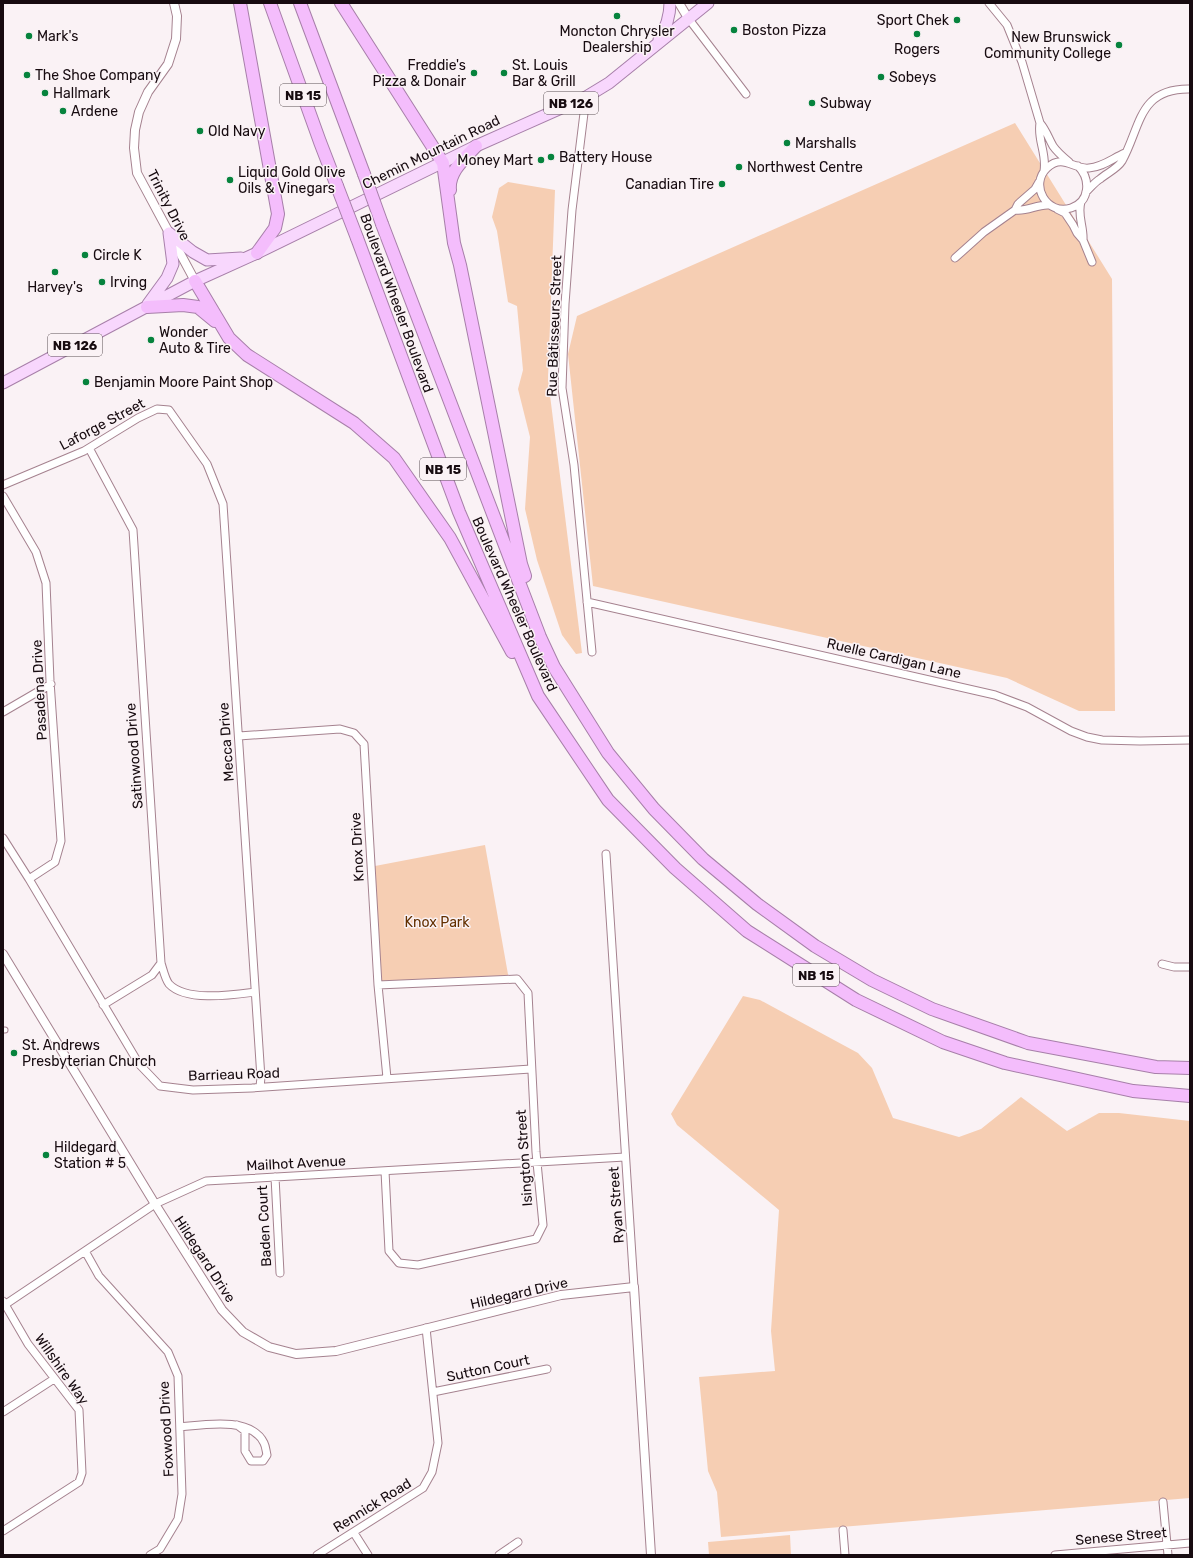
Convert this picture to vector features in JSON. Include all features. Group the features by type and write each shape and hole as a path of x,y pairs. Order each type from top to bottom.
{"highway":[{"path":"240,3 278,214 275,228 253,255"},
{"name":"Boulevard Wheeler Boulevard","path":"270,3 317,135 459,512 538,696 608,800 675,868 747,931 856,1000 943,1042 1004,1063 1134,1091 1190,1096"},
{"name":"Boulevard Wheeler Boulevard","path":"300,3 382,224 540,637 554,667 608,753 654,809 703,859 757,904 814,946 872,980 932,1009 1028,1042 1156,1067 1190,1068"},
{"path":"341,3 443,163 454,244 460,265 521,564 554,667"},
{"path":"460,265 450,184 458,166 476,146"},
{"path":"195,281 229,338 247,355 354,423 394,458 450,538 524,675 538,696"},
{"path":"147,307 183,305 198,306 222,326"}],"main road":[{"path":"656,45 667,25 670,12 670,3"},
{"name":"Chemin Mountain Road","path":"3,383 195,281 253,255 476,146 586,97 609,83 708,3"},
{"path":"169,233 193,252 207,260 253,255"},
{"path":"147,307 167,278 173,264 169,233"}],"street":[{"name":"Trinity Drive","path":"174,3 177,16 176,40 168,64 148,92 139,112 135,130 134,148 137,173 195,281"},
{"path":"679,3 688,18 746,94"},
{"path":"954,258 984,232 1016,210 1018,204 1035,189 1044,172 1046,162 1038,133 1040,123 1022,62 1007,25 989,3"},
{"path":"1092,262 1084,240 1084,231 1079,215 1079,208 1086,192 1099,179 1121,163 1143,112 1152,101 1163,94 1174,90 1190,89"},
{"name":"Rue Bâtisseurs Street","path":"586,97 572,210 565,304 562,388 574,465 592,652"},
{"path":"1040,123 1046,129 1049,138 1057,151 1069,162 1078,166 1088,169 1100,167 1125,153"},
{"path":"1044,172 1055,163 1069,162"},
{"path":"1078,166 1086,178 1086,192"},
{"path":"1040,180 1041,194 1049,205"},
{"path":"1057,209 1071,208 1082,200"},
{"path":"1016,210 1022,211 1042,204 1049,205 1068,217 1077,233 1084,240"},
{"name":"Laforge Street","path":"3,485 84,451 138,418 157,409 169,410"},
{"name":"Mecca Drive","path":"169,410 207,464 223,504 239,736 254,992 261,1078 260,1086"},
{"name":"Satinwood Drive","path":"89,448 133,530 161,963 168,983 181,992 217,996 254,992"},
{"name":"Pasadena Drive","path":"3,496 36,552 46,583 61,841 55,862 29,879"},
{"name":"Ruelle Cardigan Lane","path":"588,602 995,695 1027,706 1071,731 1088,737 1117,740 1190,740"},
{"path":"3,712 51,684"},
{"name":"Knox Drive","path":"239,736 340,729 354,733 364,744 378,985 387,1078"},
{"name":"Barrieau Road","path":"3,838 139,1064 160,1086 193,1090 531,1069"},
{"name":"Ryan Street","path":"606,854 651,1555"},
{"name":"Hildegard Drive","path":"3,954 155,1204 222,1310 243,1332 269,1347 296,1354 336,1351 561,1295 634,1287"},
{"path":"103,1005 152,975 161,963"},
{"path":"1162,964 1174,967 1190,967"},
{"name":"Isington Street","path":"378,985 518,980 528,993 536,1152 543,1225 536,1240 418,1265 399,1263 389,1251 385,1171"},
{"name":"Mailhot Avenue","path":"4,1304 155,1204 206,1181 626,1157"},
{"name":"Baden Court","path":"274,1177 280,1273"},
{"name":"Foxwood Drive","path":"85,1251 99,1276 168,1352 178,1376 182,1494 178,1518 160,1549 150,1555"},
{"name":"Willshire Way","path":"3,1531 79,1482 82,1473 79,1410 28,1344 4,1304"},
{"name":"Rennick Road","path":"317,1555 423,1488 432,1472 438,1443 434,1392 426,1328"},
{"name":"Sutton Court","path":"434,1392 547,1369"},
{"path":"3,1412 54,1379"},
{"path":"180,1427 224,1423 237,1426 254,1431 264,1442 267,1455 263,1461 251,1461 245,1451 244,1431 237,1426"},
{"path":"1163,1502 1168,1555"},
{"path":"843,1530 845,1555"},
{"path":"354,1533 368,1555"},
{"path":"499,1555 518,1542"},
{"name":"Senese Street","path":"1055,1555 1190,1543"}],"green space":[{"path":"1015,123 1112,279 1115,711 1079,711 1007,678 593,586 568,354 577,316"},
{"path":"508,182 555,190 548,379 582,653 576,654 562,635 537,560 525,509 530,437 518,389 523,370 517,306 508,302 497,231 492,217 499,188"},
{"name":"Knox Park","path":"485,845 509,980 378,985 375,866"},
{"path":"743,996 760,1000 858,1053 872,1068 893,1118 959,1137 981,1129 1021,1097 1067,1131 1099,1113 1119,1113 1190,1121 1190,1498 721,1537 717,1492 708,1471 699,1377 775,1371 771,1331 779,1210 677,1125 671,1114"},
{"path":"790,1535 791,1555 709,1555 708,1542"}],"place":[{"name":"Moncton Chrysler Dealership","path":"617,16"},
{"name":"Sport Chek","path":"957,20"},
{"name":"Boston Pizza","path":"734,30"},
{"name":"Rogers","path":"917,34"},
{"name":"Mark's","path":"29,36"},
{"name":"New Brunswick Community College","path":"1119,45"},
{"name":"Freddie's Pizza & Donair","path":"474,73"},
{"name":"St. Louis Bar & Grill","path":"504,73"},
{"name":"The Shoe Company","path":"27,75"},
{"name":"Sobeys","path":"881,77"},
{"name":"Hallmark","path":"45,93"},
{"name":"Subway","path":"812,103"},
{"name":"Ardene","path":"63,111"},
{"name":"Old Navy","path":"200,131"},
{"name":"Marshalls","path":"787,143"},
{"name":"Battery House","path":"551,157"},
{"name":"Money Mart","path":"541,160"},
{"name":"Northwest Centre","path":"739,167"},
{"name":"Liquid Gold Olive Oils & Vinegars","path":"230,180"},
{"name":"Canadian Tire","path":"722,184"},
{"name":"Circle K","path":"85,255"},
{"name":"Harvey's","path":"55,272"},
{"name":"Irving","path":"102,282"},
{"name":"Wonder Auto & Tire","path":"151,340"},
{"name":"Benjamin Moore Paint Shop","path":"86,382"},
{"name":"St. Andrews Presbyterian Church","path":"14,1053"},
{"name":"Hildegard Station # 5","path":"46,1155"}]}
